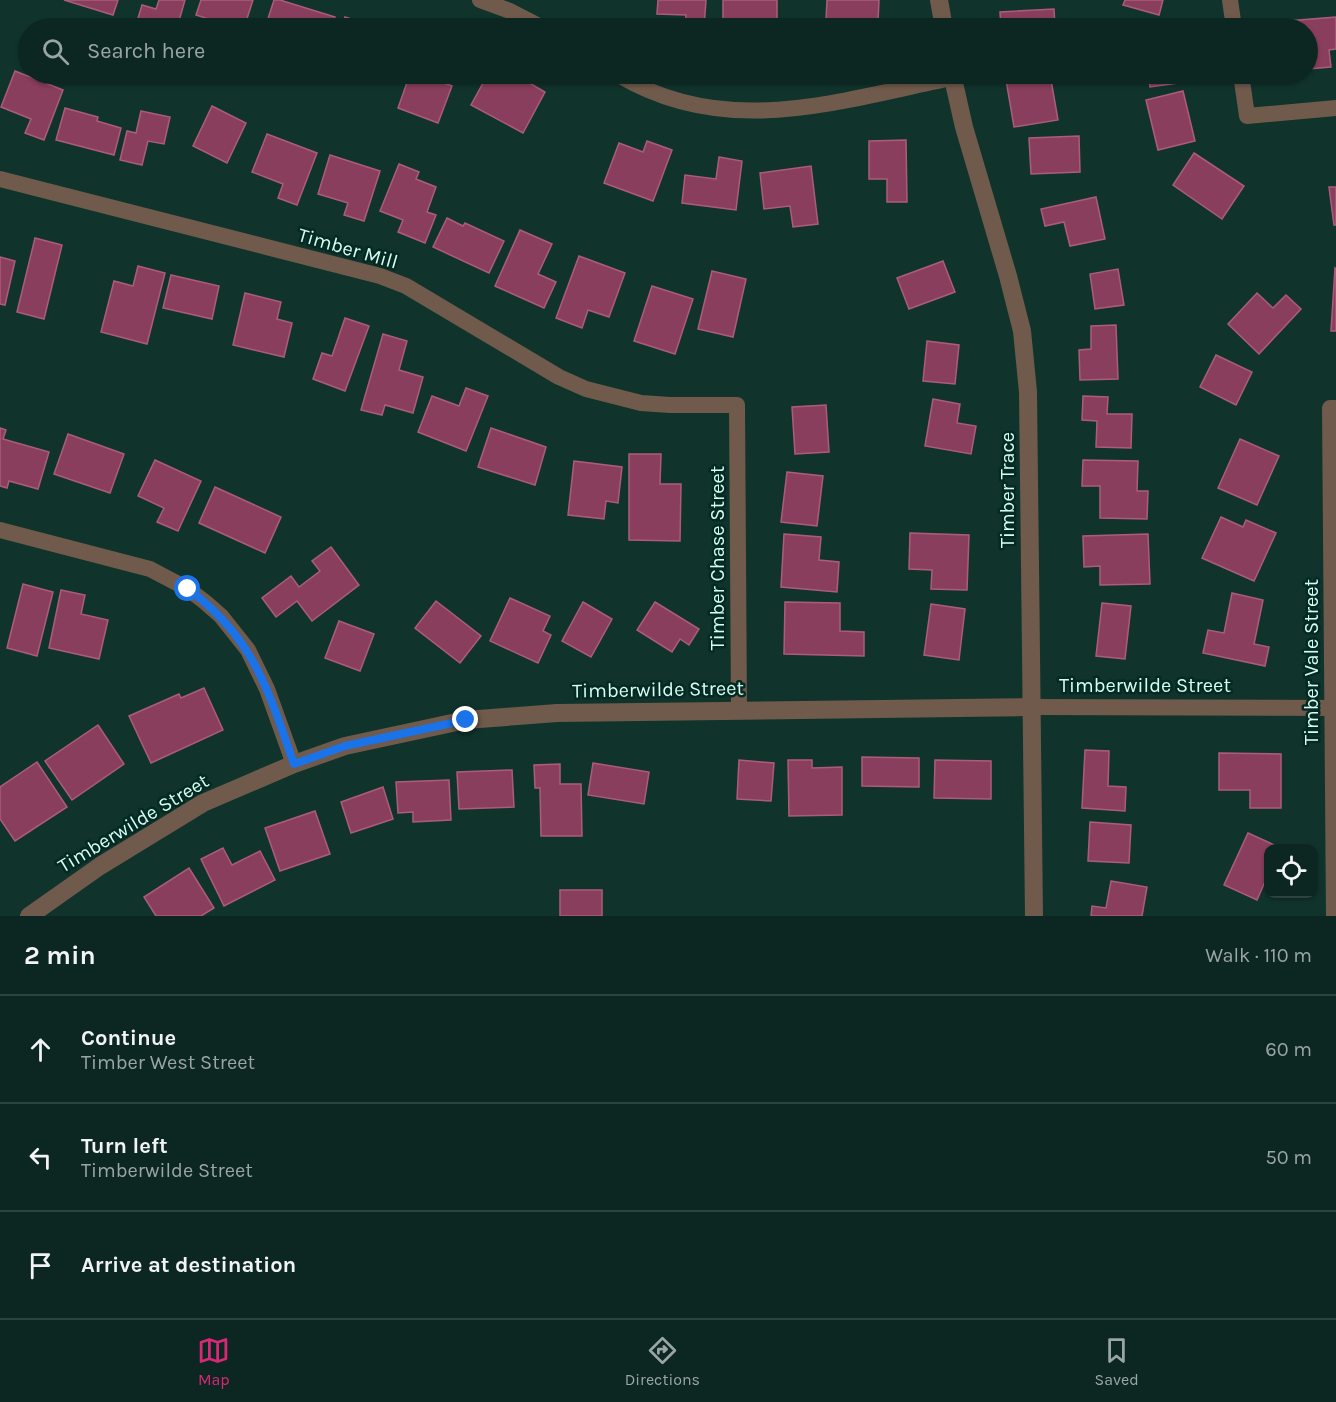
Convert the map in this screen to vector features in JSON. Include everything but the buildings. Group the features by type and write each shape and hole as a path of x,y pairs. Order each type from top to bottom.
{"street":[{"path":"480,0 524,18"},
{"path":"939,0 942,18"},
{"path":"1230,0 1233,18"},
{"path":"633,84 688,104 745,112 803,107 914,84"},
{"name":"Timber Trace","path":"954,84 1022,331 1028,392 1034,916"},
{"path":"1242,84 1247,116 1336,108"},
{"name":"Timber Mill","path":"0,179 380,276 406,286 559,377 604,394 641,403 737,405"},
{"name":"Timber Chase Street","path":"737,405 739,710"},
{"name":"Timber Vale Street","path":"1333,408 1334,916"},
{"path":"0,530 150,569 188,589 205,602 221,616 248,650 267,688 294,764"},
{"name":"Timberwilde Street","path":"29,916 100,866 203,803 294,764 345,746 466,720 557,713 739,710 1031,707 1334,708"}],"route":[{"path":"188,589 221,616 248,650 267,688 294,764 345,746 466,720"}]}
